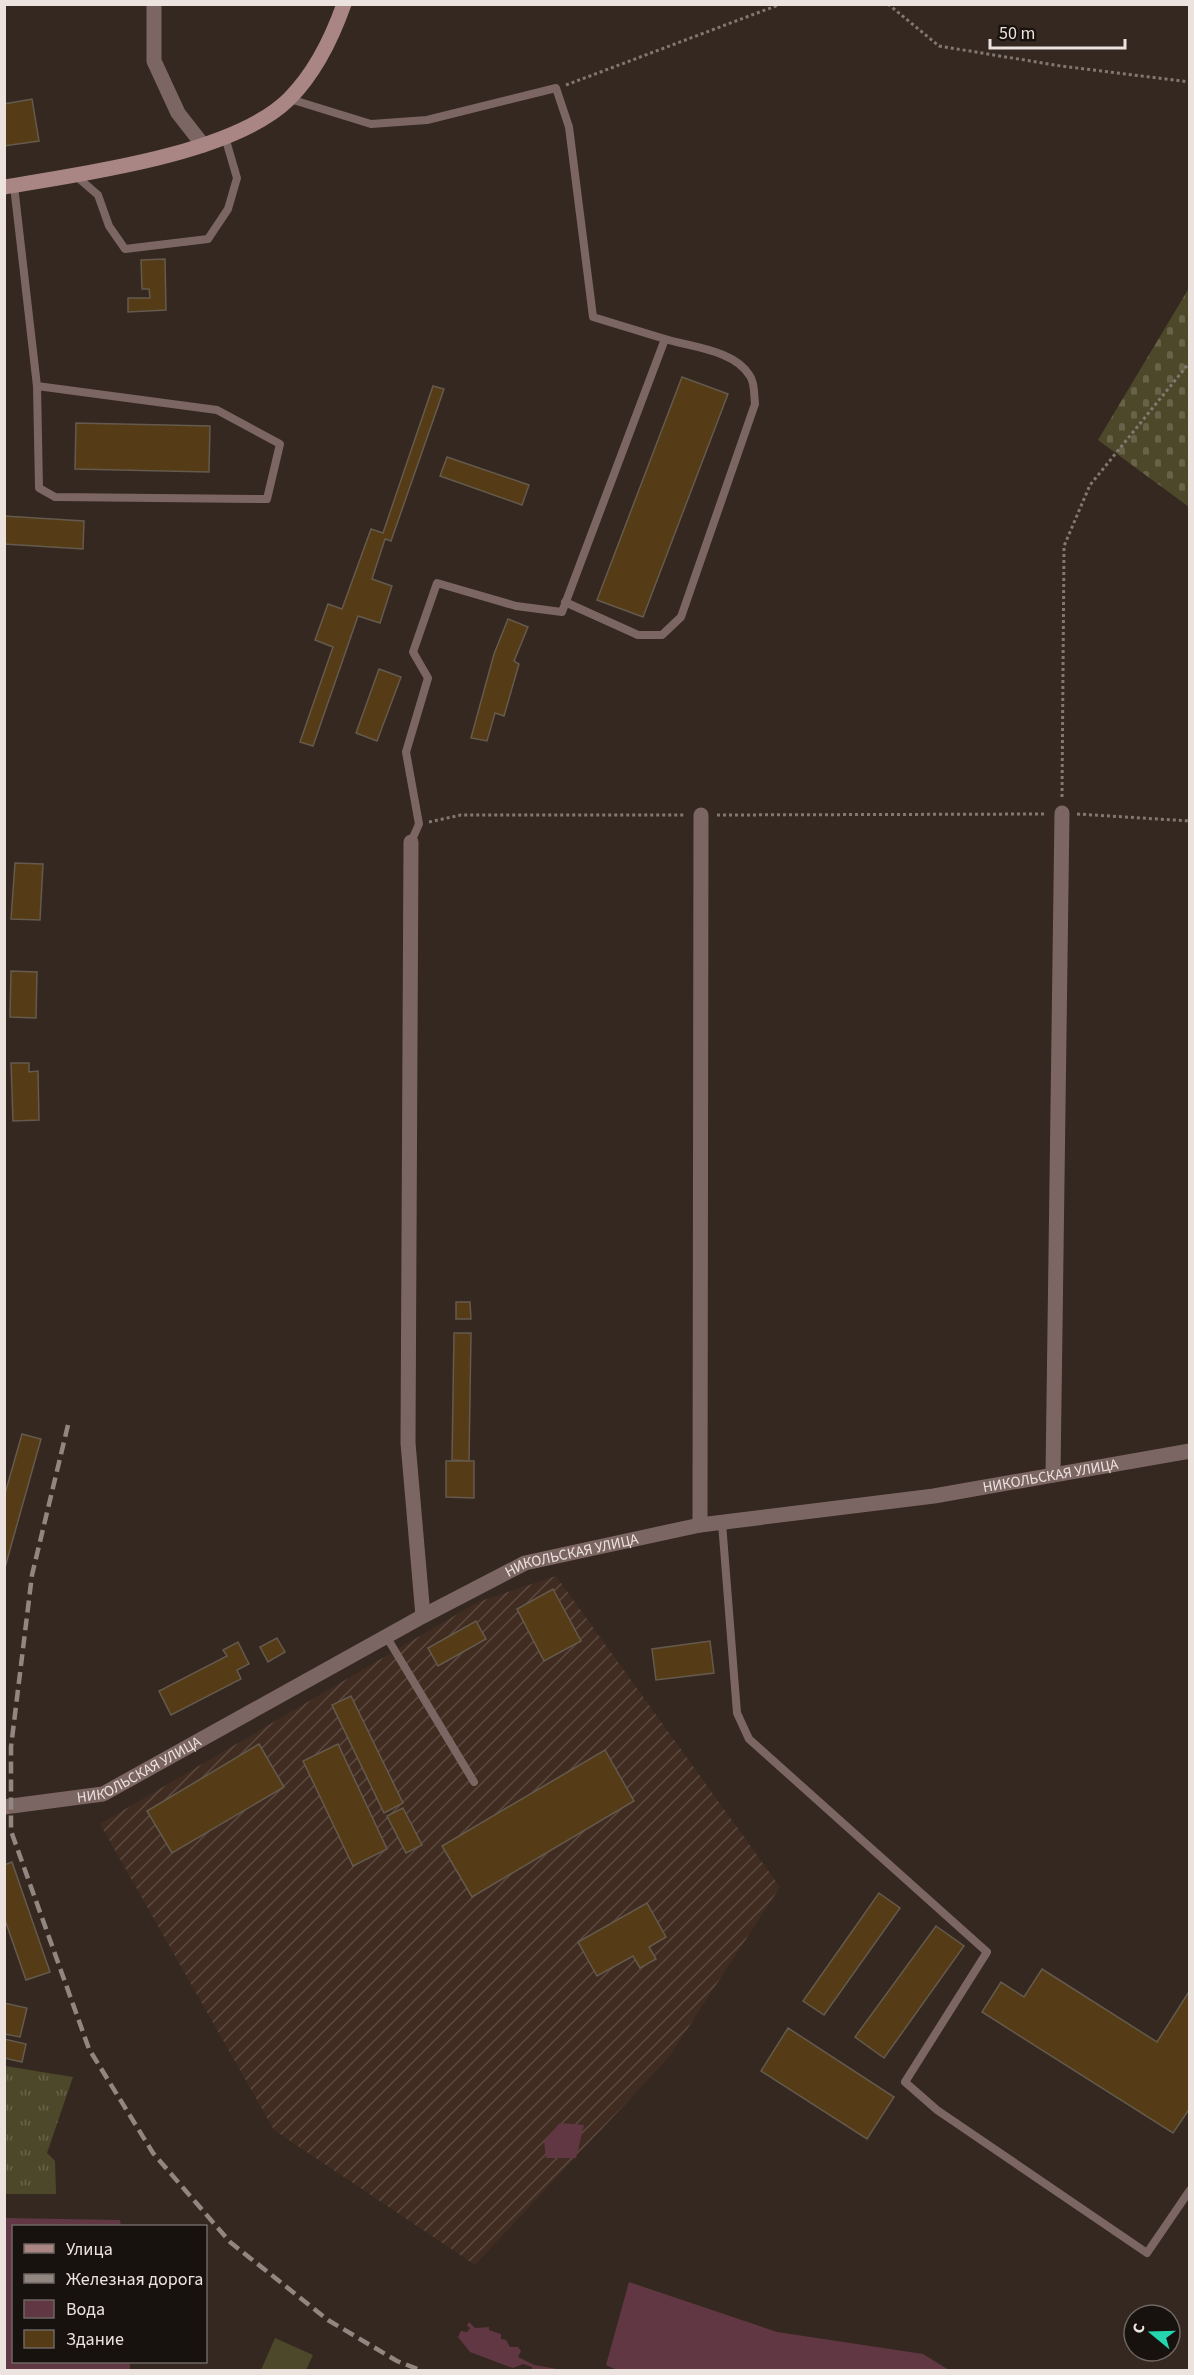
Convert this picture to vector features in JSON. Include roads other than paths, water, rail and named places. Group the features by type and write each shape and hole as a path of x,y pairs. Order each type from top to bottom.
{"main road":[{"path":"9,187 75,175 203,145 260,122 290,99 313,69 334,32 344,4"}],"street":[{"path":"153,4 154,61 178,113 203,145"},
{"path":"1053,1475 1062,813"},
{"path":"700,1525 701,815"},
{"path":"411,842 408,1443 423,1616"},
{"name":"НИКОЛЬСКАЯ УЛИЦА","path":"4,1807 103,1794 386,1636 525,1563 700,1525 933,1496 1190,1451"}],"lane":[{"path":"290,99 371,124 427,120 556,88 569,127 594,318 721,355 740,364 752,378 755,404 681,617 662,635 638,634 565,602"},
{"path":"75,175 98,195 110,226 125,249 208,240 228,209 237,178 225,137"},
{"path":"9,187 37,386 39,488 55,497 267,499 280,444 216,410 37,386"},
{"path":"411,842 419,824 406,752 428,678 413,652 437,583 516,606 562,612 664,339"},
{"path":"722,1522 737,1713 750,1739 987,1952 905,2082 937,2110 1147,2253 1190,2190"},
{"path":"386,1636 474,1782"}],"water":[{"path":"560,2123 584,2125 576,2158 546,2158 544,2141"},
{"path":"5,2218 120,2220 121,2225 12,2225 12,2363 130,2363 130,2370 5,2370"},
{"path":"629,2282 777,2332 923,2354 949,2370 617,2370 606,2365"},
{"path":"469,2322 475,2328 489,2327 489,2330 501,2334 501,2339 506,2340 510,2347 518,2347 521,2351 518,2357 534,2365 563,2370 532,2370 532,2367 523,2364 513,2368 470,2352 458,2337 461,2331 467,2332 470,2328 467,2326"}],"railway":[{"path":"68,1425 32,1575 11,1747 11,1831 89,2049 153,2153 230,2242 328,2320 397,2361 420,2370"}]}
